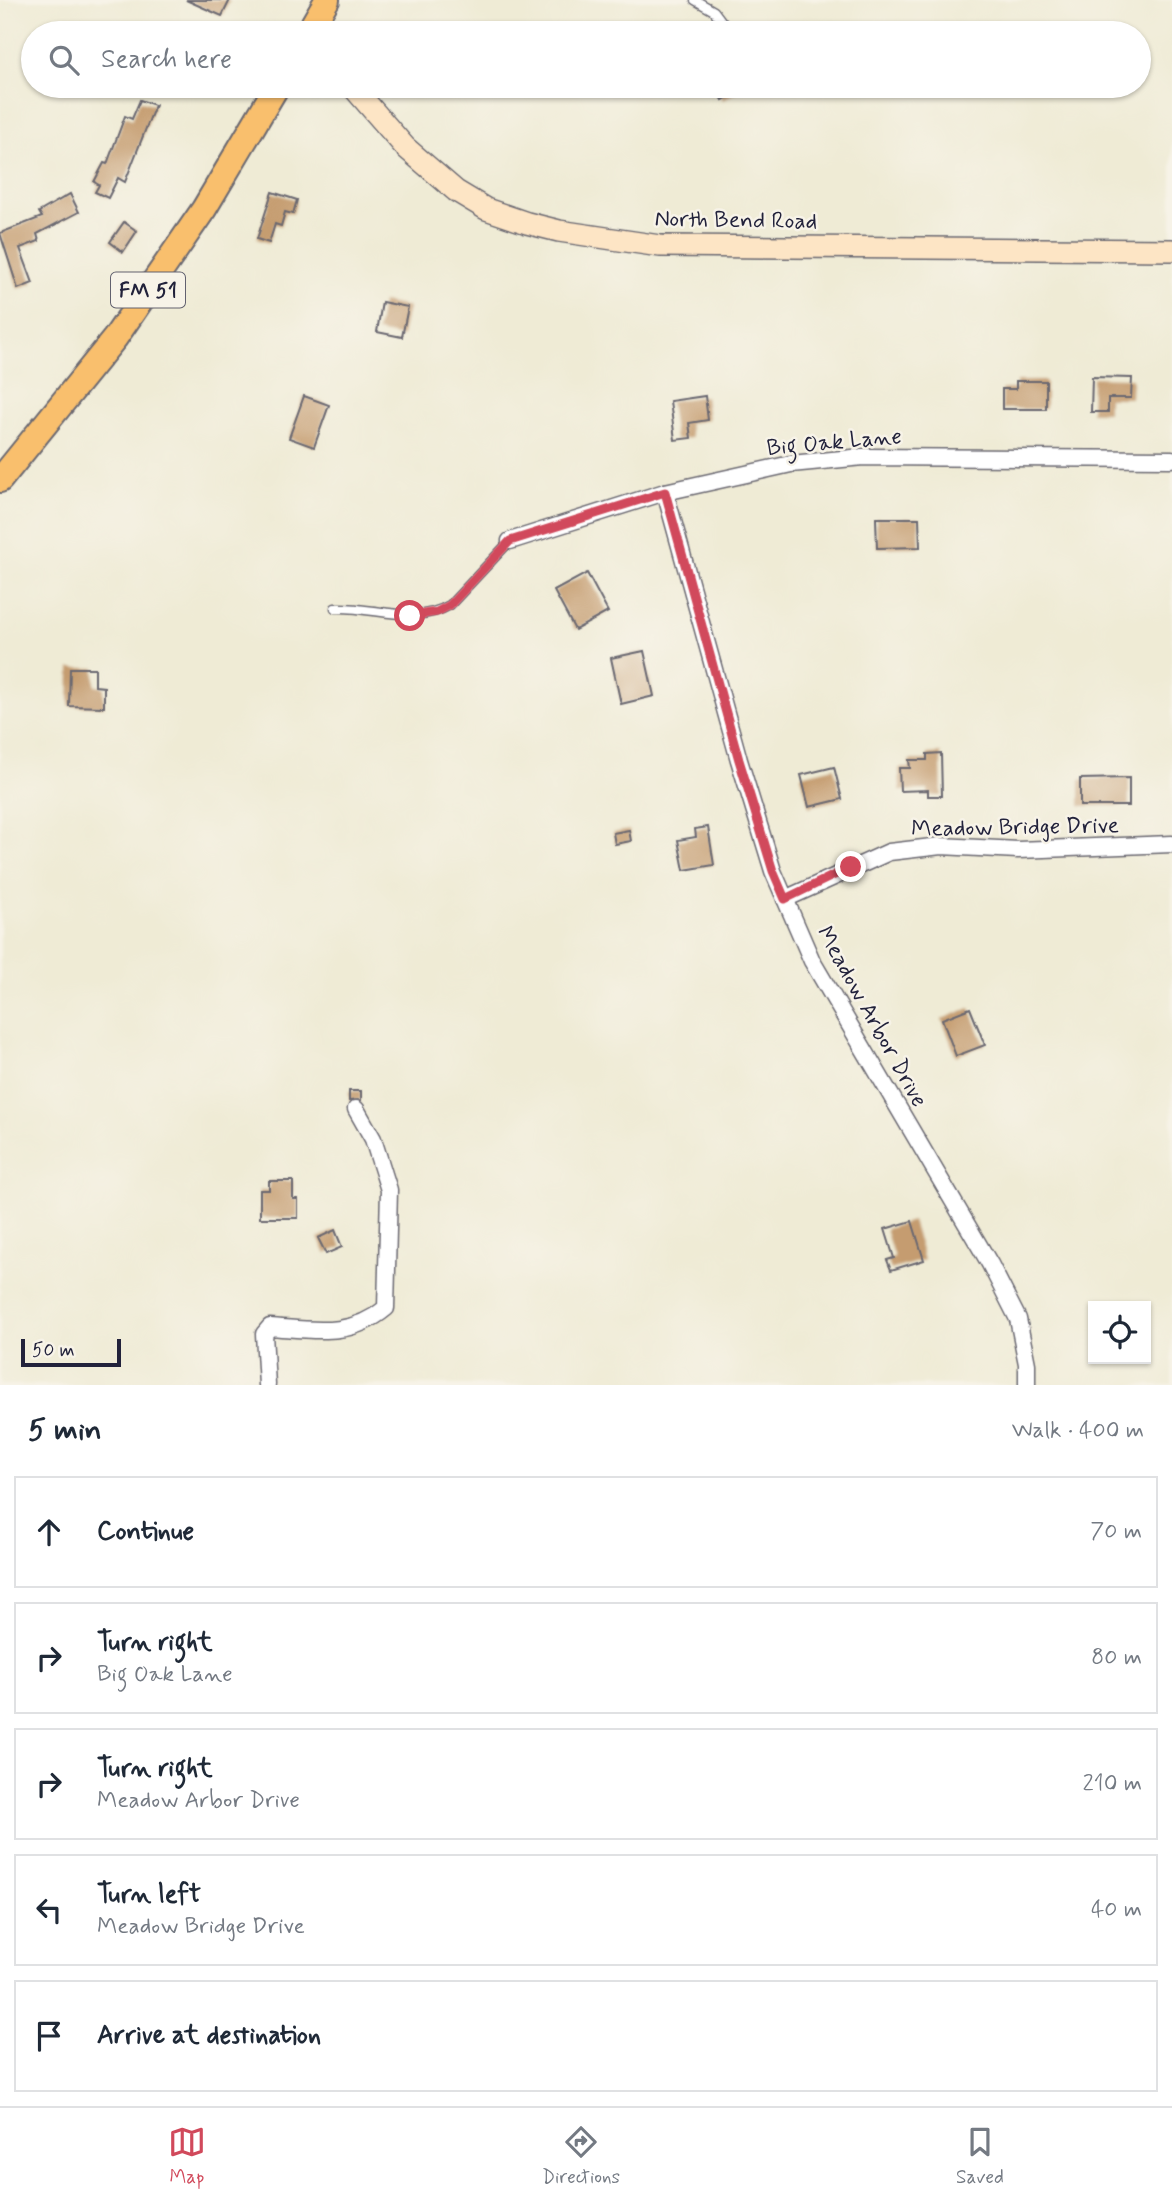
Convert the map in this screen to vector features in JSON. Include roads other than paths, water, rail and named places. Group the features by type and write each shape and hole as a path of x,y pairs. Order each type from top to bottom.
{"main road":[{"path":"315,21 327,0"},
{"name":"FM 51","path":"3,469 121,330 204,209 270,98"}],"street":[{"name":"North Bend Road","path":"362,98 430,173 456,191 486,209 527,223 559,230 660,246 1172,250"},
{"name":"Big Oak Lane","path":"510,541 665,492 791,464 863,457 1172,458"},
{"name":"Meadow Arbor Drive","path":"665,492 739,760 773,871 812,961 1018,1319 1027,1364 1027,1385"},
{"name":"Meadow Bridge Drive","path":"785,899 890,852 942,846 1018,850 1172,844"},
{"path":"267,1385 264,1334 270,1327 342,1331 370,1322 386,1308 390,1190 373,1139 356,1109"}],"lane":[{"path":"695,0 714,11 722,21"},
{"path":"335,608 357,607 410,616 437,612 450,605 510,541"}]}
